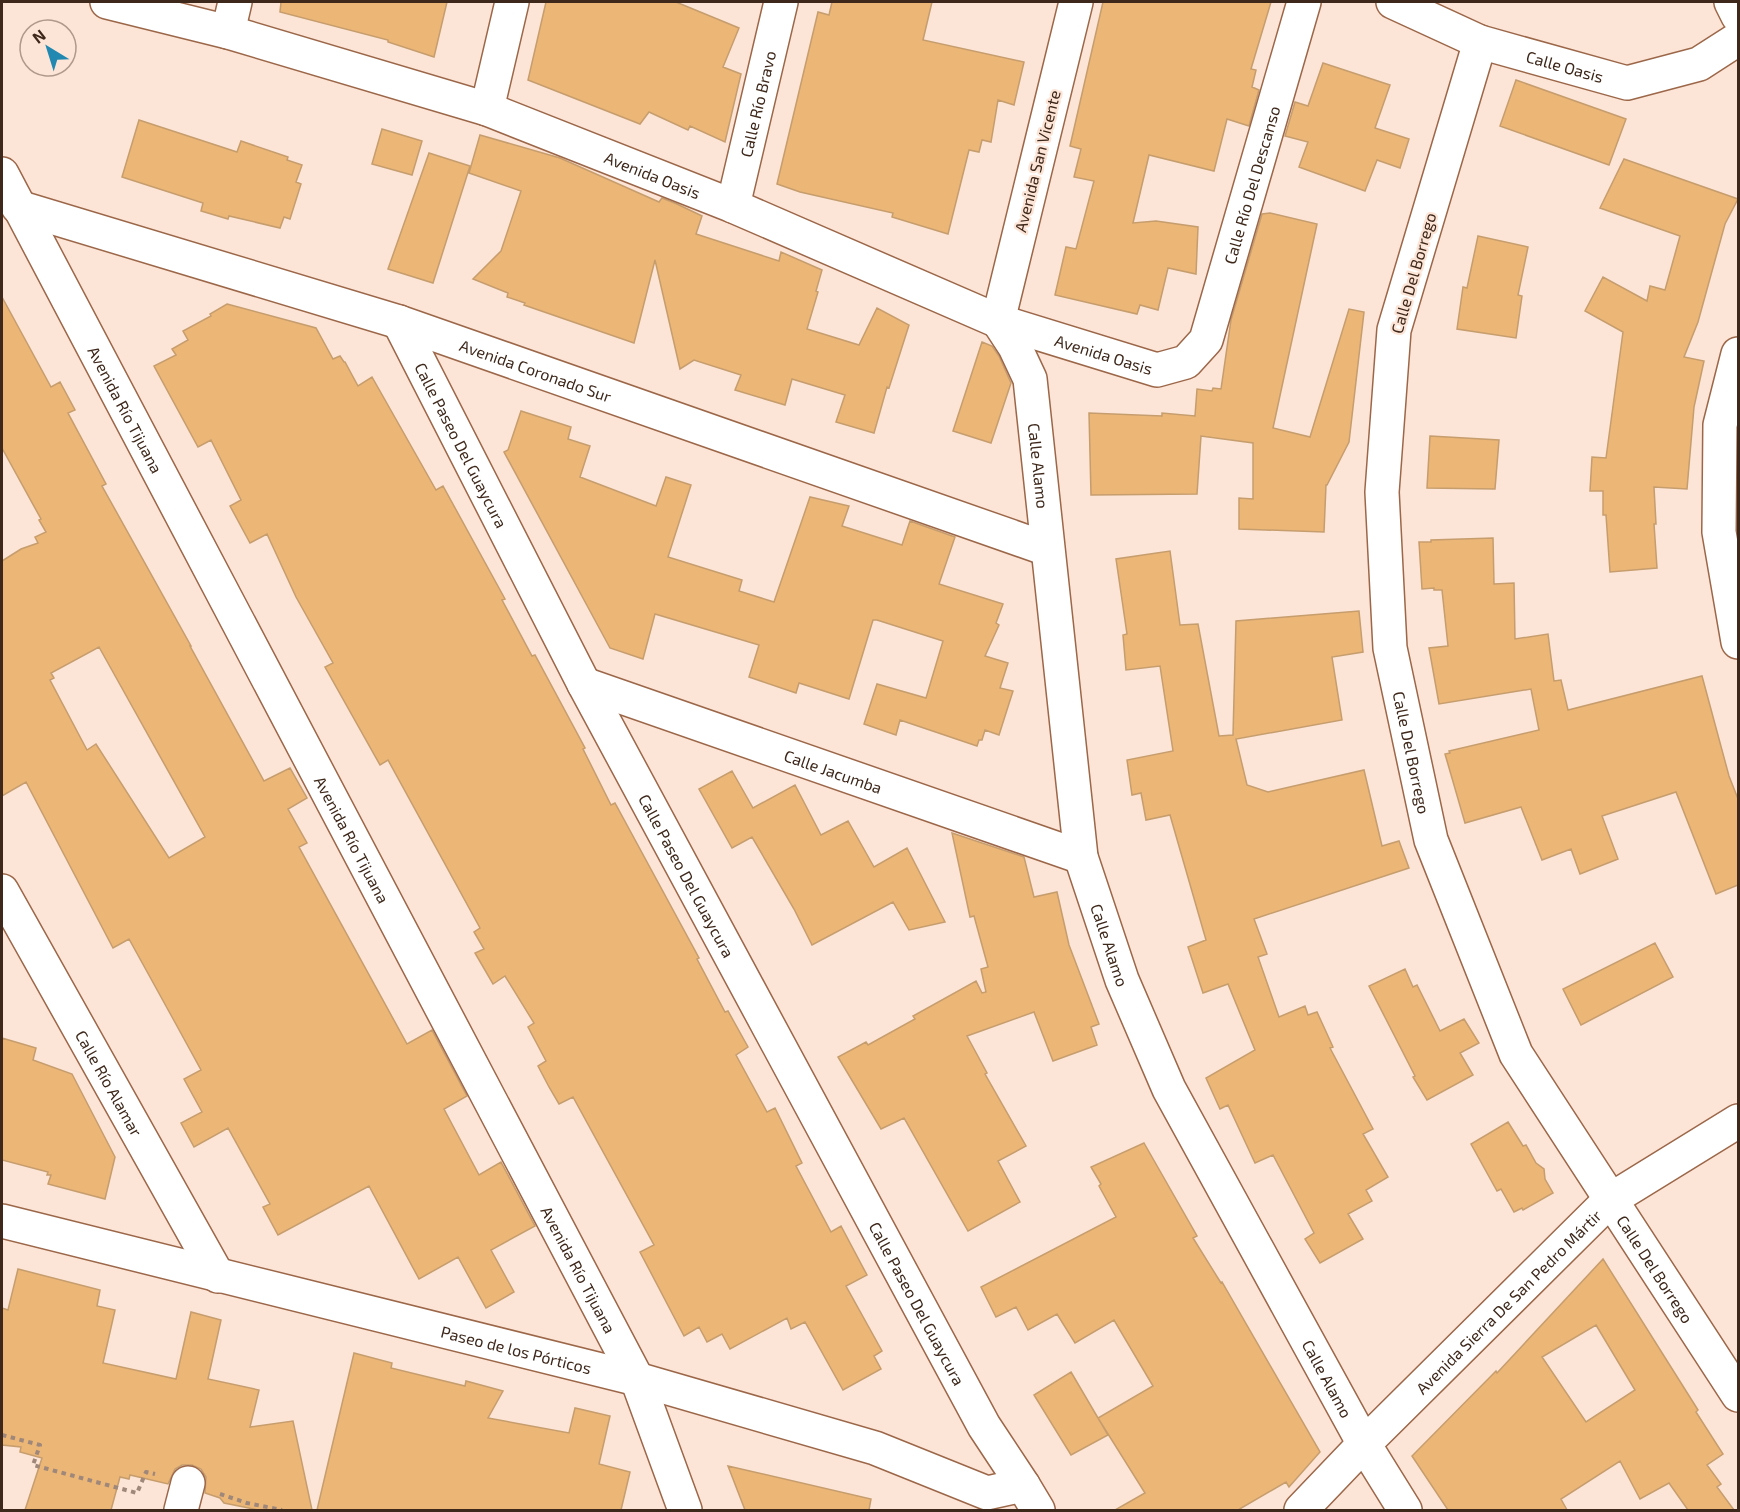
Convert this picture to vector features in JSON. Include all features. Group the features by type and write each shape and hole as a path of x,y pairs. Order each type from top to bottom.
{"street":[{"name":"Avenida Oasis","path":"107,2 231,17 487,109 733,206 998,321 1157,370 1186,362"},
{"path":"487,109 512,2"},
{"name":"Calle Río Bravo","path":"733,206 781,2"},
{"name":"Avenida San Vicente","path":"998,321 1076,2"},
{"name":"Calle Río Del Descanso","path":"1186,362 1206,340 1304,2"},
{"name":"Calle Oasis","path":"1393,2 1480,42 1627,83 1699,64 1738,39"},
{"path":"1731,2 1738,16"},
{"name":"Calle Del Borrego","path":"1480,42 1394,330 1382,492 1390,648 1431,840 1511,1043 1610,1200 1738,1395"},
{"name":"Avenida Río Tijuana","path":"2,174 637,1379 685,1510"},
{"name":"Avenida Coronado Sur","path":"18,207 399,322 1047,549"},
{"name":"Calle Alamo","path":"998,321 1015,347 1030,379 1082,857 1122,980 1169,1089 1364,1444 1405,1510"},
{"name":"Calle Paseo Del Guaycura","path":"399,322 584,684 984,1426 1030,1498"},
{"path":"1738,354 1720,424 1719,532 1738,642"},
{"name":"Calle Jacumba","path":"584,684 1082,857"},
{"name":"Calle Río Alamar","path":"2,891 218,1276"},
{"name":"Avenida Sierra De San Pedro Mártir","path":"1301,1510 1364,1444 1610,1200 1738,1121"},
{"name":"Paseo de los Pórticos","path":"2,1221 637,1379 875,1448 992,1502"},
{"name":"Calle Paseo Del Guaycura","path":"984,1426 992,1502"},
{"path":"992,1502 1030,1498"}],"path":[{"path":"2,1436 40,1446 33,1465 137,1492 146,1472 185,1497 247,1503 282,1510"}],"building":[{"path":"281,2 447,2 434,57 388,42 388,40 280,12"},
{"path":"546,2 676,2 739,28 723,67 741,74 725,142 690,126 688,130 649,112 640,124 528,80"},
{"path":"832,2 932,2 923,40 1024,62 1014,105 998,100 991,142 982,140 979,152 969,150 948,234 892,217 893,213 800,192 777,184 818,12 829,15"},
{"path":"1103,2 1271,2 1251,69 1256,70 1252,87 1259,90 1249,126 1227,119 1214,171 1149,155 1133,223 1156,221 1198,227 1196,274 1168,268 1158,310 1140,305 1137,314 1055,295 1066,247 1076,249 1094,181 1074,177 1081,149 1070,146"},
{"path":"1323,63 1390,85 1375,128 1409,139 1400,168 1377,160 1365,191 1299,167 1308,142 1285,136 1295,102 1308,106"},
{"path":"1516,80 1626,119 1609,165 1500,126"},
{"path":"139,120 237,152 241,141 288,157 287,160 302,165 296,182 301,184 290,219 284,217 280,228 229,216 228,219 201,211 203,203 122,177"},
{"path":"382,129 422,141 412,175 372,164"},
{"path":"480,135 560,158 659,202 662,198 677,204 702,216 696,234 779,261 781,252 822,270 807,329 859,345 877,308 909,325 889,388 887,387 874,433 836,422 845,395 792,379 785,405 735,390 741,375 694,360 680,369 655,260 634,343 524,305 525,303 507,297 508,293 473,279 501,251 521,191 469,173"},
{"path":"429,153 470,166 433,283 388,269"},
{"path":"1624,159 1738,199 1725,224 1698,322 1684,357 1704,361 1694,407 1687,489 1654,487 1657,568 1610,572 1606,515 1603,515 1603,491 1590,491 1592,457 1606,458 1623,332 1585,311 1603,277 1647,301 1650,286 1665,290 1680,236 1600,208"},
{"path":"1270,213 1317,224 1273,428 1310,437 1349,309 1364,312 1349,442 1326,485 1324,532 1239,529 1239,498 1253,499 1253,443 1201,436 1197,494 1091,495 1089,413 1162,416 1162,413 1195,416 1197,389 1212,391 1213,388 1221,389 1231,320 1262,214"},
{"path":"1478,236 1528,247 1518,295 1522,296 1516,338 1457,329 1463,287 1467,288"},
{"path":"2,297 51,387 60,382 75,410 68,413 106,484 102,486 264,781 290,768 307,798 288,809 307,843 299,847 407,1044 432,1030 467,1096 444,1109 479,1175 501,1162 535,1226 491,1250 514,1292 486,1308 458,1257 419,1279 369,1186 278,1235 263,1207 270,1204 228,1128 194,1147 181,1123 202,1112 184,1079 201,1070 129,939 113,948 26,782 2,796 2,561 21,549 38,543 35,537 46,532 2,448","holes":["99,647 205,837 169,858 96,744 87,750 50,680 54,678 51,673"]},
{"path":"227,304 316,328 333,359 340,356 358,386 372,377 436,490 443,486 505,599 502,600 532,656 535,655 585,748 583,749 611,805 615,803 699,958 697,959 725,1012 728,1011 748,1047 736,1055 767,1112 775,1108 802,1163 796,1166 831,1232 841,1226 867,1275 846,1286 882,1351 874,1356 881,1369 843,1390 805,1322 791,1329 787,1318 730,1349 722,1334 707,1342 699,1327 684,1336 640,1252 654,1245 573,1097 559,1104 549,1087 538,1066 546,1061 528,1027 534,1023 505,976 493,984 475,953 484,949 474,932 480,928 388,760 380,765 325,667 333,663 296,597 267,534 250,543 230,506 241,500 211,440 198,447 154,366 176,355 172,349 188,340 183,331 211,316 210,314"},
{"path":"982,342 992,346 1011,383 991,443 953,431"},
{"path":"521,411 571,427 568,439 590,446 580,477 656,506 666,477 691,485 668,557 742,580 739,591 774,602 810,497 849,506 842,526 902,545 910,521 955,537 939,584 1003,604 996,623 999,625 985,656 1008,663 1000,688 1013,691 999,735 985,730 977,746 900,720 896,735 864,724 877,684 926,698 943,641 877,620 873,620 849,699 799,683 796,693 749,677 759,645 655,614 643,659 610,648 504,452 508,450"},
{"path":"1430,436 1499,440 1495,489 1427,488"},
{"path":"1493,538 1494,584 1514,583 1515,639 1548,634 1554,681 1561,680 1568,710 1702,676 1729,776 1738,799 1738,885 1716,894 1676,792 1602,816 1618,859 1580,874 1571,849 1542,860 1521,807 1465,823 1445,754 1450,753 1449,751 1539,730 1531,689 1439,704 1429,648 1448,646 1442,590 1422,589 1419,542"},
{"path":"1170,551 1180,625 1198,624 1219,736 1233,735 1236,621 1359,611 1363,652 1332,657 1342,720 1236,739 1247,785 1268,792 1364,770 1382,846 1399,841 1409,868 1254,919 1267,954 1258,957 1279,1017 1305,1006 1308,1015 1317,1012 1333,1047 1330,1048 1373,1129 1363,1134 1388,1177 1366,1190 1372,1201 1348,1214 1363,1239 1320,1263 1305,1239 1314,1233 1273,1155 1255,1163 1228,1105 1220,1109 1206,1078 1255,1050 1228,984 1203,993 1188,947 1206,940 1170,815 1146,820 1141,793 1132,795 1127,760 1173,751 1160,666 1126,670 1123,635 1127,634 1116,559"},
{"path":"732,771 753,808 795,785 821,835 848,821 874,867 907,848 945,922 909,930 893,902 812,945 752,837 732,848 699,789"},
{"path":"952,833 1024,857 1034,897 1057,892 1069,945 1099,1024 1091,1027 1097,1045 1053,1061 1034,1012 967,1036 987,1073 985,1074 1026,1146 998,1161 1020,1202 968,1231 904,1118 881,1129 838,1057 866,1042 868,1045 915,1019 913,1016 976,981 982,993 986,992 981,969 988,967 974,916 970,917"},
{"path":"1655,943 1673,977 1581,1025 1563,989"},
{"path":"1405,969 1413,987 1417,985 1440,1031 1464,1019 1479,1043 1460,1053 1473,1075 1427,1100 1413,1077 1415,1076 1369,986"},
{"path":"2,1038 36,1048 33,1060 72,1074 115,1157 105,1199 48,1184 51,1175 47,1175 48,1172 2,1160"},
{"path":"1508,1122 1523,1146 1526,1145 1536,1163 1544,1169 1545,1179 1553,1193 1523,1210 1522,1208 1514,1212 1501,1189 1497,1191 1471,1144"},
{"path":"1144,1143 1197,1236 1193,1238 1222,1282 1320,1452 1289,1487 1286,1482 1238,1510 1115,1510 1145,1493 1098,1418 1153,1386 1114,1320 1075,1343 1057,1314 1028,1330 1016,1307 996,1317 981,1287 1116,1217 1091,1167"},
{"path":"1603,1259 1723,1454 1707,1465 1721,1484 1717,1487 1734,1510 1688,1510 1669,1483 1640,1499 1620,1461 1561,1499 1567,1510 1448,1510 1412,1456 1496,1371 1497,1373","holes":["1596,1325 1635,1390 1586,1422 1542,1357"]},
{"path":"18,1269 100,1290 97,1306 115,1310 103,1363 176,1379 191,1312 221,1320 208,1379 259,1390 250,1427 293,1421 312,1510 258,1510 224,1503 220,1498 205,1493 206,1477 201,1469 192,1465 182,1465 175,1469 168,1484 130,1475 129,1479 120,1477 111,1510 25,1510 42,1458 20,1452 21,1447 2,1445 2,1308 8,1310"},
{"path":"354,1353 392,1363 391,1368 465,1386 466,1381 503,1391 488,1418 569,1433 575,1408 610,1416 599,1464 630,1472 621,1510 317,1510"},
{"path":"1071,1372 1108,1435 1071,1455 1034,1395"},
{"path":"728,1466 871,1499 869,1510 745,1510"}]}
